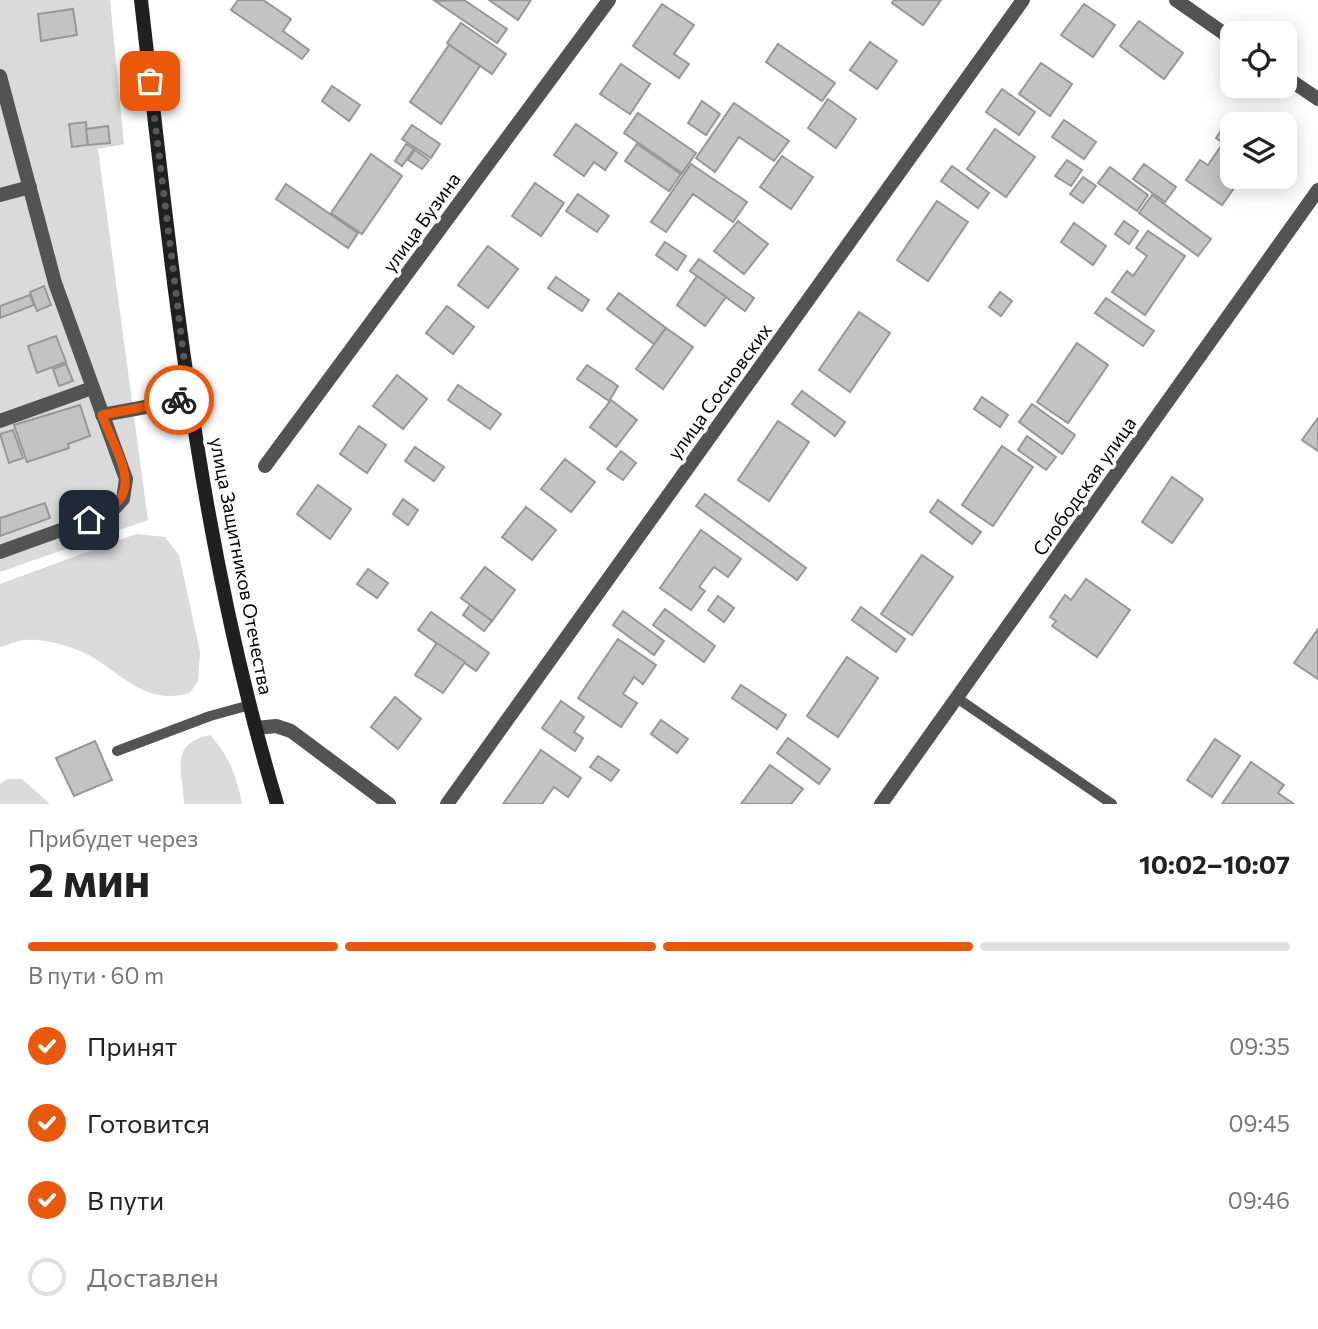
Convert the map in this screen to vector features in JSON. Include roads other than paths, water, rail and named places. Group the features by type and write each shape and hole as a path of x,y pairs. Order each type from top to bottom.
{"main road":[{"name":"улица Защитников Отечества","path":"141,0 189,399 222,579 250,705 277,804"}],"street":[{"name":"улица Бузина","path":"265,466 609,0"},
{"name":"улица Сосновских","path":"447,804 1023,0"},
{"path":"1175,0 1220,31"},
{"path":"0,76 55,283 126,479 123,499 111,512 0,552"},
{"path":"1297,85 1318,99"},
{"path":"0,195 30,187"},
{"name":"Слободская улица","path":"881,804 1318,190"},
{"path":"0,421 92,388"},
{"path":"102,415 189,399"},
{"path":"256,728 276,726 291,731 389,804"}],"lane":[{"path":"957,698 1112,804"},
{"path":"117,751 210,716 250,705"}]}
